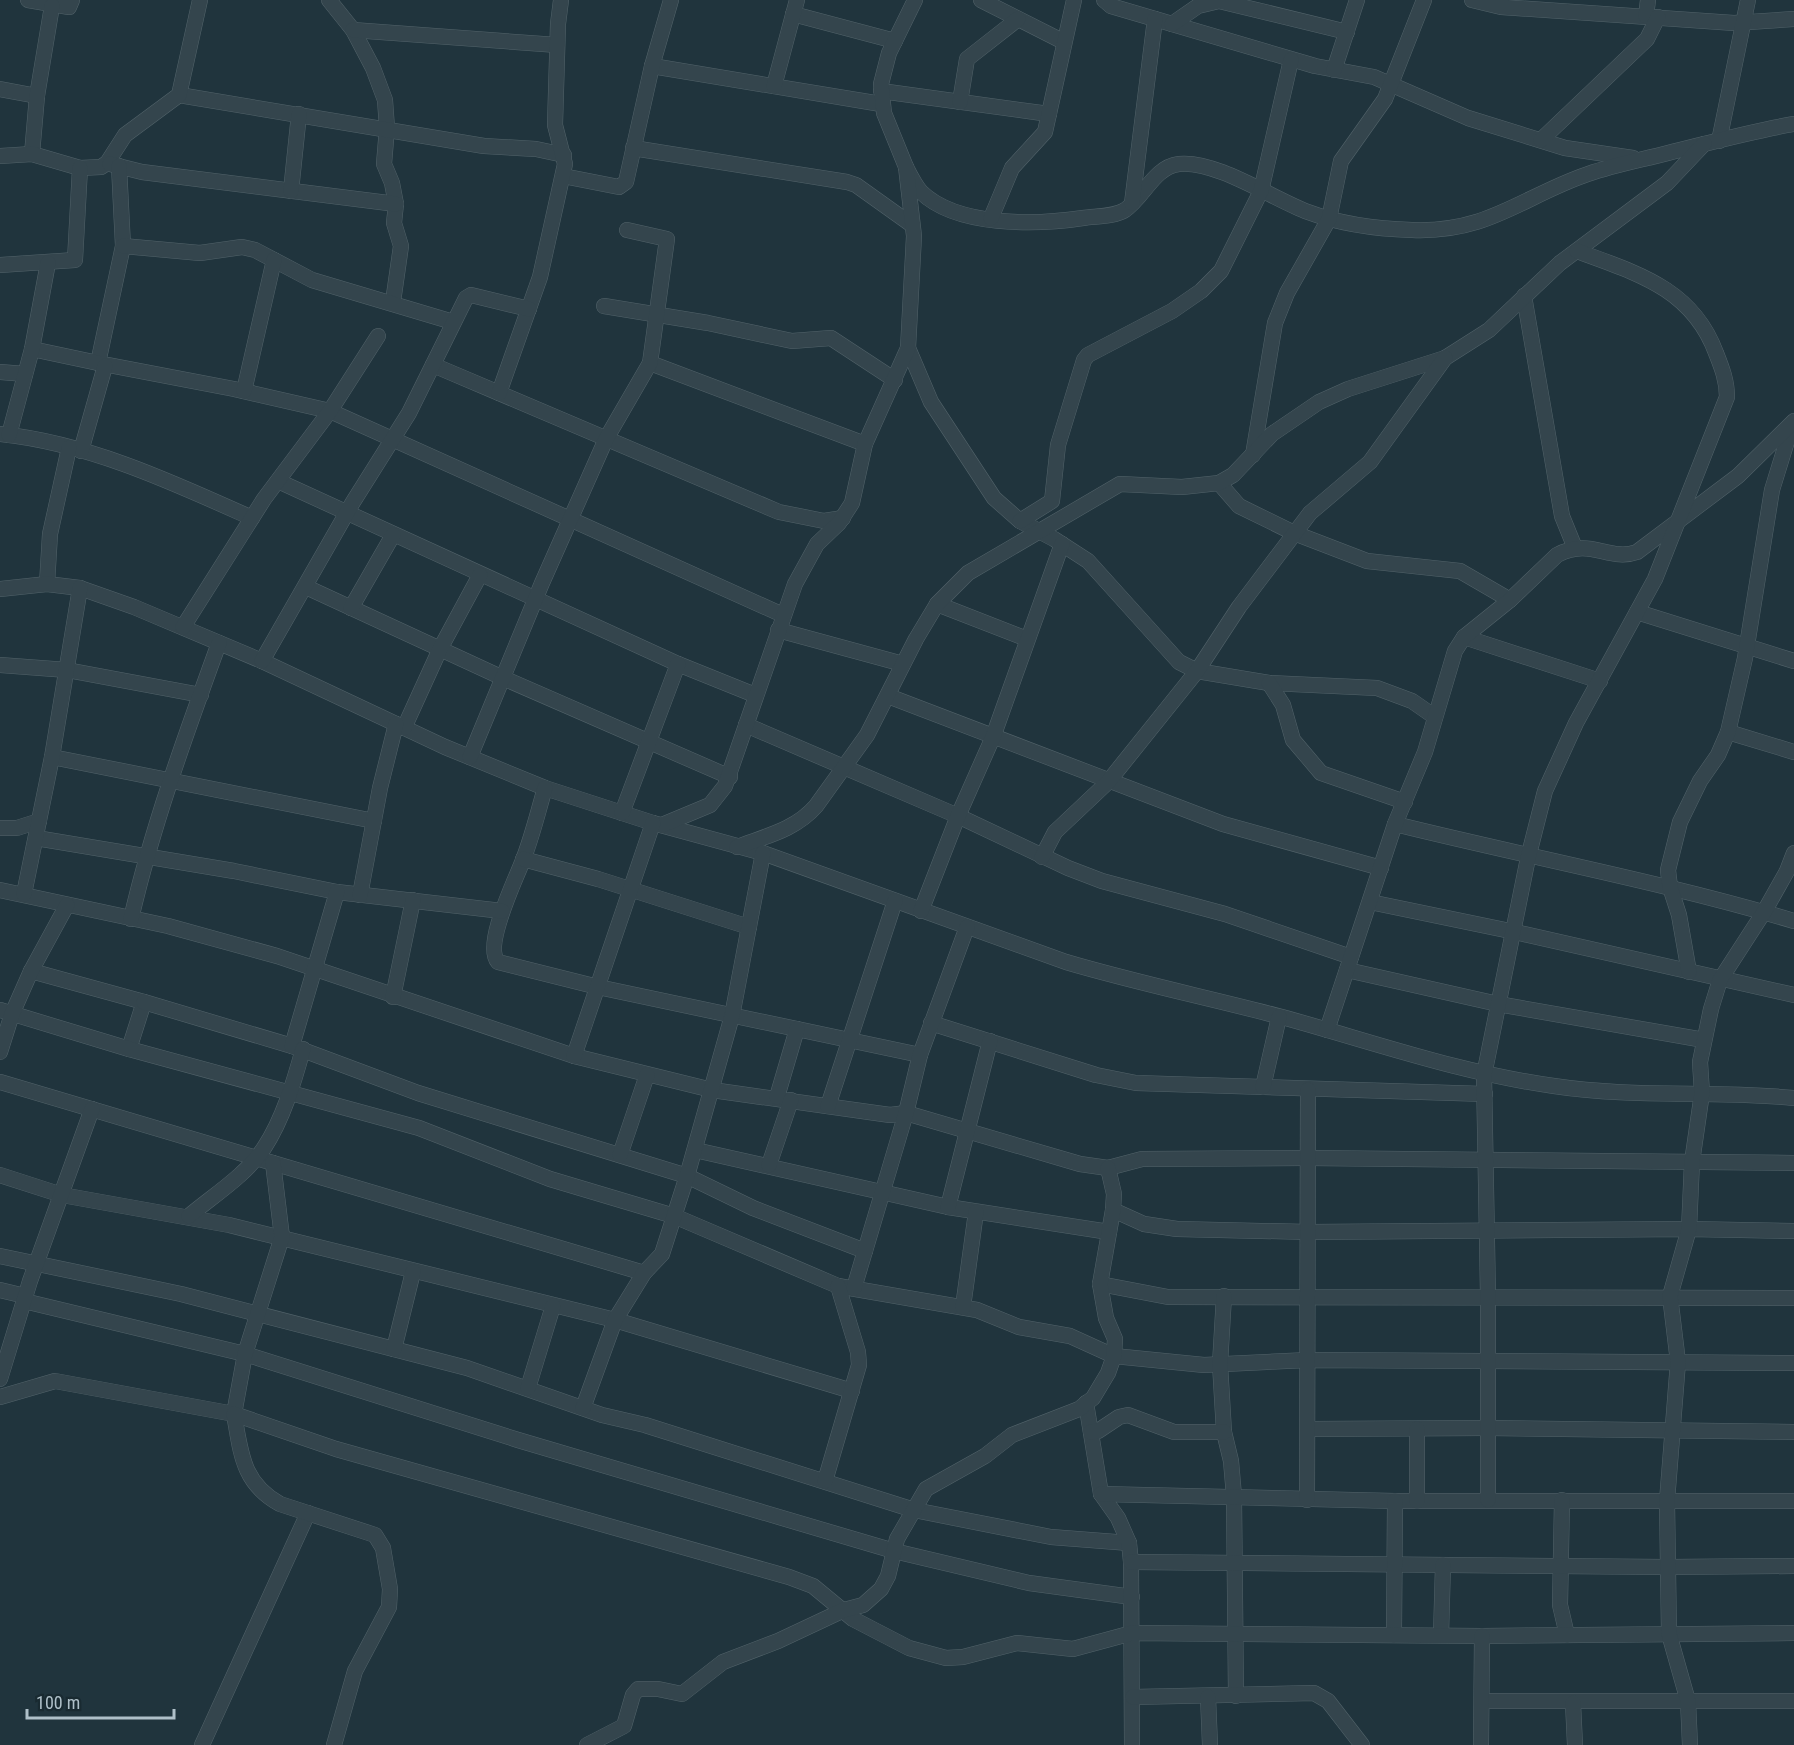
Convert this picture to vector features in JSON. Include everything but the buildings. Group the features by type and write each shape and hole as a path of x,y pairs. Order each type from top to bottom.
{"street":[{"path":"28,0 52,6 69,7 72,0"},
{"path":"47,584 50,534 102,364 123,246 113,165 125,135 179,95 200,0"},
{"path":"329,0 353,30 382,88 387,128 384,164 396,204 394,223 401,246 393,302"},
{"path":"499,393 540,277 563,176 564,155 555,125 557,45 561,0"},
{"path":"563,176 619,187 624,185 652,66 671,0"},
{"path":"574,1056 657,824 710,805 719,796 729,777 755,695 795,584 817,544 843,518 855,497 865,444 908,348 912,225 906,168 881,98 885,64 915,0"},
{"path":"981,0 1064,42"},
{"path":"991,218 1012,168 1042,137 1074,0"},
{"path":"1104,0 1108,4 1292,60 1392,82 1467,118 1541,140 1603,156 1645,159"},
{"path":"1334,70 1357,0"},
{"path":"1253,455 1275,323 1287,293 1329,219 1341,161 1356,137 1375,115 1392,82 1424,0"},
{"path":"1541,140 1647,39 1652,17 1647,0"},
{"path":"738,847 788,829 802,820 816,806 867,735 937,604 968,573 1120,484 1182,487 1219,483 1233,475 1282,426 1335,394 1445,358 1489,330 1577,251 1667,183 1711,143 1748,0"},
{"path":"1172,24 1198,6 1219,1 1347,32"},
{"path":"1480,1 1501,8 1743,23 1794,19"},
{"path":"32,154 37,96 52,6"},
{"path":"774,86 795,7 895,41"},
{"path":"960,102 967,59 1018,19"},
{"path":"1132,203 1155,19"},
{"path":"353,30 557,45"},
{"path":"1020,521 1052,501 1058,446 1084,360 1088,355 1172,311 1214,280 1262,191 1292,60"},
{"path":"652,66 774,86 881,98 960,102 1049,114"},
{"path":"0,88 37,96"},
{"path":"179,95 387,128 484,147 529,148 564,155"},
{"path":"291,191 299,114"},
{"path":"906,168 926,196 953,210 991,218 1044,224 1117,213 1132,203 1160,173 1175,164 1186,164 1234,176 1262,191 1329,219 1413,231 1457,228 1488,220 1590,173 1794,124"},
{"path":"633,148 847,182 856,185 912,225"},
{"path":"0,156 32,154 80,168 113,165 396,204"},
{"path":"0,265 73,262 76,258 80,168"},
{"path":"470,757 606,439 650,363 667,239 627,230"},
{"path":"123,246 200,253 242,247 274,260 312,280 393,302 453,322"},
{"path":"1488,1500 1488,1296 1484,1075 1515,932 1528,858 1545,791 1576,723 1655,579 1727,397 1727,382 1714,346 1693,312 1664,286 1647,277 1577,251"},
{"path":"244,391 274,260"},
{"path":"48,263 32,349 4,434 75,450 141,470 252,518"},
{"path":"262,661 346,514 392,440 466,298 471,295 529,309"},
{"path":"1524,297 1562,516 1575,548"},
{"path":"604,306 792,341 831,338 838,340 895,380"},
{"path":"183,627 252,518 330,411 378,336"},
{"path":"908,348 931,402 994,498 1020,521 1088,561 1172,655 1197,671 1269,682 1377,688 1412,701 1435,717"},
{"path":"32,349 244,391 330,411 571,521 780,623 903,664"},
{"path":"1042,857 1055,832 1108,782 1197,671 1239,607 1294,533 1319,503 1370,462 1445,358"},
{"path":"650,363 865,444"},
{"path":"433,364 785,514 824,521 843,518"},
{"path":"0,372 25,374"},
{"path":"1328,1030 1395,824 1421,762 1455,651 1464,637 1510,600 1557,555 1575,548 1591,547 1628,555 1637,552 1738,476 1793,421"},
{"path":"1689,972 1668,870 1675,837 1700,781 1718,755 1728,732 1746,646 1773,490 1793,421"},
{"path":"278,481 678,664 755,695"},
{"path":"1219,483 1239,506 1294,533 1367,561 1460,571 1510,600"},
{"path":"351,608 393,535"},
{"path":"921,911 958,816 993,737 1062,544"},
{"path":"360,894 380,788 400,726 480,575"},
{"path":"0,589 47,584 80,588 183,627 262,661 400,726 545,788 657,824 763,853 921,911 1111,975 1328,1030 1484,1075 1557,1087 1702,1094 1758,1093 1794,1098"},
{"path":"306,587 503,678 729,777"},
{"path":"24,894 52,757 80,588"},
{"path":"937,604 1027,639"},
{"path":"1637,612 1794,661"},
{"path":"1464,637 1600,681"},
{"path":"131,919 146,856 169,781 219,643"},
{"path":"622,813 678,664"},
{"path":"0,665 67,670 201,695"},
{"path":"1269,682 1283,705 1293,740 1321,773 1405,802"},
{"path":"888,696 1222,824 1381,868"},
{"path":"746,725 958,816 1042,857 1102,881 1226,914 1349,964 1498,1004 1704,1040"},
{"path":"1728,732 1794,752"},
{"path":"52,757 374,821"},
{"path":"545,788 524,859 502,911 494,950 498,962 598,987 920,1055"},
{"path":"0,828 17,828 39,821"},
{"path":"1395,824 1528,858 1670,887 1794,921"},
{"path":"36,838 337,892 502,911"},
{"path":"583,1408 615,1320 644,1273 662,1254 695,1150 732,1016 763,853"},
{"path":"1690,1745 1688,1701 1669,1634 1667,1501 1678,1362 1670,1296 1689,1229 1692,1162 1702,1094 1700,1062 1720,980 1764,912 1787,871 1794,853"},
{"path":"524,859 749,927"},
{"path":"0,890 131,919 313,967 393,997 574,1056 647,1075 712,1090 890,1115 906,1113 1080,1164 1108,1168 1142,1159 1307,1158 1794,1163"},
{"path":"189,1216 256,1158 271,1136 290,1093 313,967 337,892"},
{"path":"393,997 413,900"},
{"path":"828,1106 895,901"},
{"path":"1370,902 1794,995"},
{"path":"0,1052 6,1012 67,905"},
{"path":"854,1288 906,1113 920,1055 967,927"},
{"path":"31,971 298,1047 418,1093 687,1176 753,1208 865,1251"},
{"path":"129,1049 144,1002"},
{"path":"6,1012 129,1049 419,1128 550,1179 674,1216 838,1286 963,1307 1019,1327 1070,1335 1114,1356 1204,1365 1308,1360 1794,1363"},
{"path":"1263,1087 1279,1017"},
{"path":"931,1023 1126,1082 1308,1090 1485,1094"},
{"path":"768,1165 784,1099 797,1029"},
{"path":"948,1208 990,1041"},
{"path":"620,1155 647,1075"},
{"path":"0,1082 644,1273"},
{"path":"1307,1500 1308,1090"},
{"path":"0,1379 36,1265 92,1109"},
{"path":"695,1150 948,1208 1109,1232"},
{"path":"273,1163 282,1238 245,1354 234,1414 243,1462 256,1486 280,1504 375,1535 383,1548 390,1589 389,1607 355,1671 334,1745"},
{"path":"587,1745 624,1726 633,1695 638,1689 658,1689 682,1694 723,1662 778,1641 844,1610 863,1605 881,1589 897,1539 926,1489 985,1456 1012,1436 1079,1409 1093,1398 1108,1373 1114,1356 1115,1339 1106,1318 1100,1284 1113,1210 1114,1194 1108,1168"},
{"path":"0,1175 62,1195 189,1216 615,1320 852,1391"},
{"path":"1113,1210 1159,1228 1309,1232 1689,1229 1794,1231"},
{"path":"963,1307 976,1212"},
{"path":"0,1256 181,1294 467,1368 583,1408 914,1510 1051,1536 1129,1543"},
{"path":"394,1349 413,1272"},
{"path":"1100,1284 1168,1297 1670,1296 1794,1298"},
{"path":"825,1481 859,1365 858,1352 838,1286"},
{"path":"0,1290 25,1299 245,1354 518,1440 894,1551 1029,1583 1132,1598"},
{"path":"1224,1296 1220,1364 1224,1432 1231,1461 1234,1496 1236,1696"},
{"path":"528,1388 553,1306"},
{"path":"0,1397 55,1381 234,1414 336,1449 789,1577 813,1586 853,1619 909,1648 946,1658 963,1657 1017,1643 1073,1649 1132,1634 1482,1636 1794,1633"},
{"path":"1086,1403 1101,1494 1118,1518 1129,1543 1132,1598 1132,1745"},
{"path":"1091,1432 1098,1431 1119,1417 1128,1415 1174,1432 1224,1432"},
{"path":"1308,1429 1488,1428 1794,1432"},
{"path":"1417,1429 1417,1501"},
{"path":"1101,1494 1395,1501 1794,1501"},
{"path":"1562,1500 1560,1605 1567,1635"},
{"path":"1394,1635 1395,1501"},
{"path":"202,1745 308,1513"},
{"path":"1131,1562 1794,1566"},
{"path":"1442,1635 1443,1565"},
{"path":"1481,1745 1482,1636"},
{"path":"1133,1696 1208,1697 1314,1693 1322,1696 1362,1745"},
{"path":"1208,1697 1210,1745"},
{"path":"1482,1701 1573,1703 1794,1701"},
{"path":"1573,1703 1575,1745"}]}
